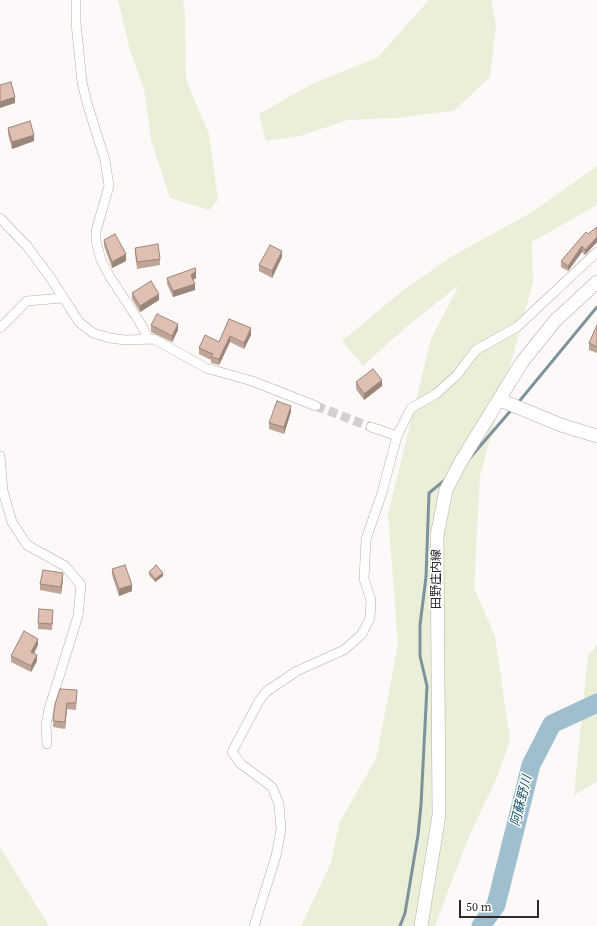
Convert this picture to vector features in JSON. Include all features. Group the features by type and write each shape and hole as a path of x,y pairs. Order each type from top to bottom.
{"main road":[{"name":"田野庄内線","path":"421,926 439,815 437,536 446,490 460,463 522,362 555,321 597,282"},
{"path":"500,400 561,425 597,436"}],"street":[{"path":"76,0 76,23 82,82 86,102 105,160 109,186 96,231 96,241 102,260 110,277 146,332 147,339"},
{"path":"0,218 27,246 79,322 93,332 110,338 125,340 147,339 160,341 206,368 252,381 316,406"},
{"path":"254,926 276,856 281,829 280,804 272,787 241,764 232,752 259,701 267,691 297,671 344,650 362,634 368,623 370,618 371,600 364,579 366,539 382,493 397,436 411,408 436,394 457,375 476,350 517,327 597,252"},
{"path":"0,328 27,301 64,298"},
{"path":"371,427 397,436"},
{"path":"0,456 3,491 12,522 27,545 64,566 81,585 78,616 49,709 46,725 47,744"}],"green space":[{"path":"118,0 183,0 185,14 186,80 209,134 218,200 209,210 170,198 151,140 144,89 130,50"},
{"path":"429,0 491,0 496,25 490,77 454,111 395,118 348,120 300,136 266,141 259,114 312,84 378,57"},
{"path":"597,166 597,205 532,242 533,282 480,476 474,588 495,636 510,740 498,775 467,841 435,926 301,926 331,863 339,823 376,759 398,645 388,514 431,339 459,285 405,328 363,366 342,341 401,292 449,258 532,212"},
{"path":"597,645 597,782 574,795 588,655"},
{"path":"0,847 49,926 0,926"}],"building":[{"path":"11,82 15,97 0,102 0,85"},
{"path":"30,121 34,135 12,142 8,128"},
{"path":"597,227 597,237 585,250 582,246 568,266 561,261 586,232 588,234"},
{"path":"115,234 126,254 112,262 104,240"},
{"path":"158,244 160,259 137,262 135,248"},
{"path":"270,245 282,251 272,271 259,265"},
{"path":"195,268 196,271 191,275 195,284 173,291 167,278"},
{"path":"151,281 159,294 140,306 132,293"},
{"path":"157,314 178,324 172,336 151,325"},
{"path":"229,319 251,328 244,343 230,336 219,359 211,357 213,354 199,348 205,335 219,342"},
{"path":"597,325 597,347 589,343"},
{"path":"373,369 382,380 364,394 356,382"},
{"path":"277,401 291,406 284,427 269,423"},
{"path":"125,565 132,585 119,589 112,569"},
{"path":"156,565 163,573 155,579 149,572"},
{"path":"43,570 63,573 61,587 40,584"},
{"path":"39,609 53,610 52,624 38,623"},
{"path":"24,631 38,639 31,652 37,655 31,666 11,656"},
{"path":"60,689 77,690 76,703 67,703 65,722 53,721 55,704"}],"waterway":[{"path":"517,404 597,307"},
{"path":"468,460 513,408"},
{"path":"400,926 405,913 418,835 421,805 427,686 420,656 420,625 426,577 429,493 446,479"},
{"name":"阿蘇野川","path":"481,926 496,905 531,765 552,724 597,703"}],"tunnel":[{"path":"316,406 371,427"}]}
